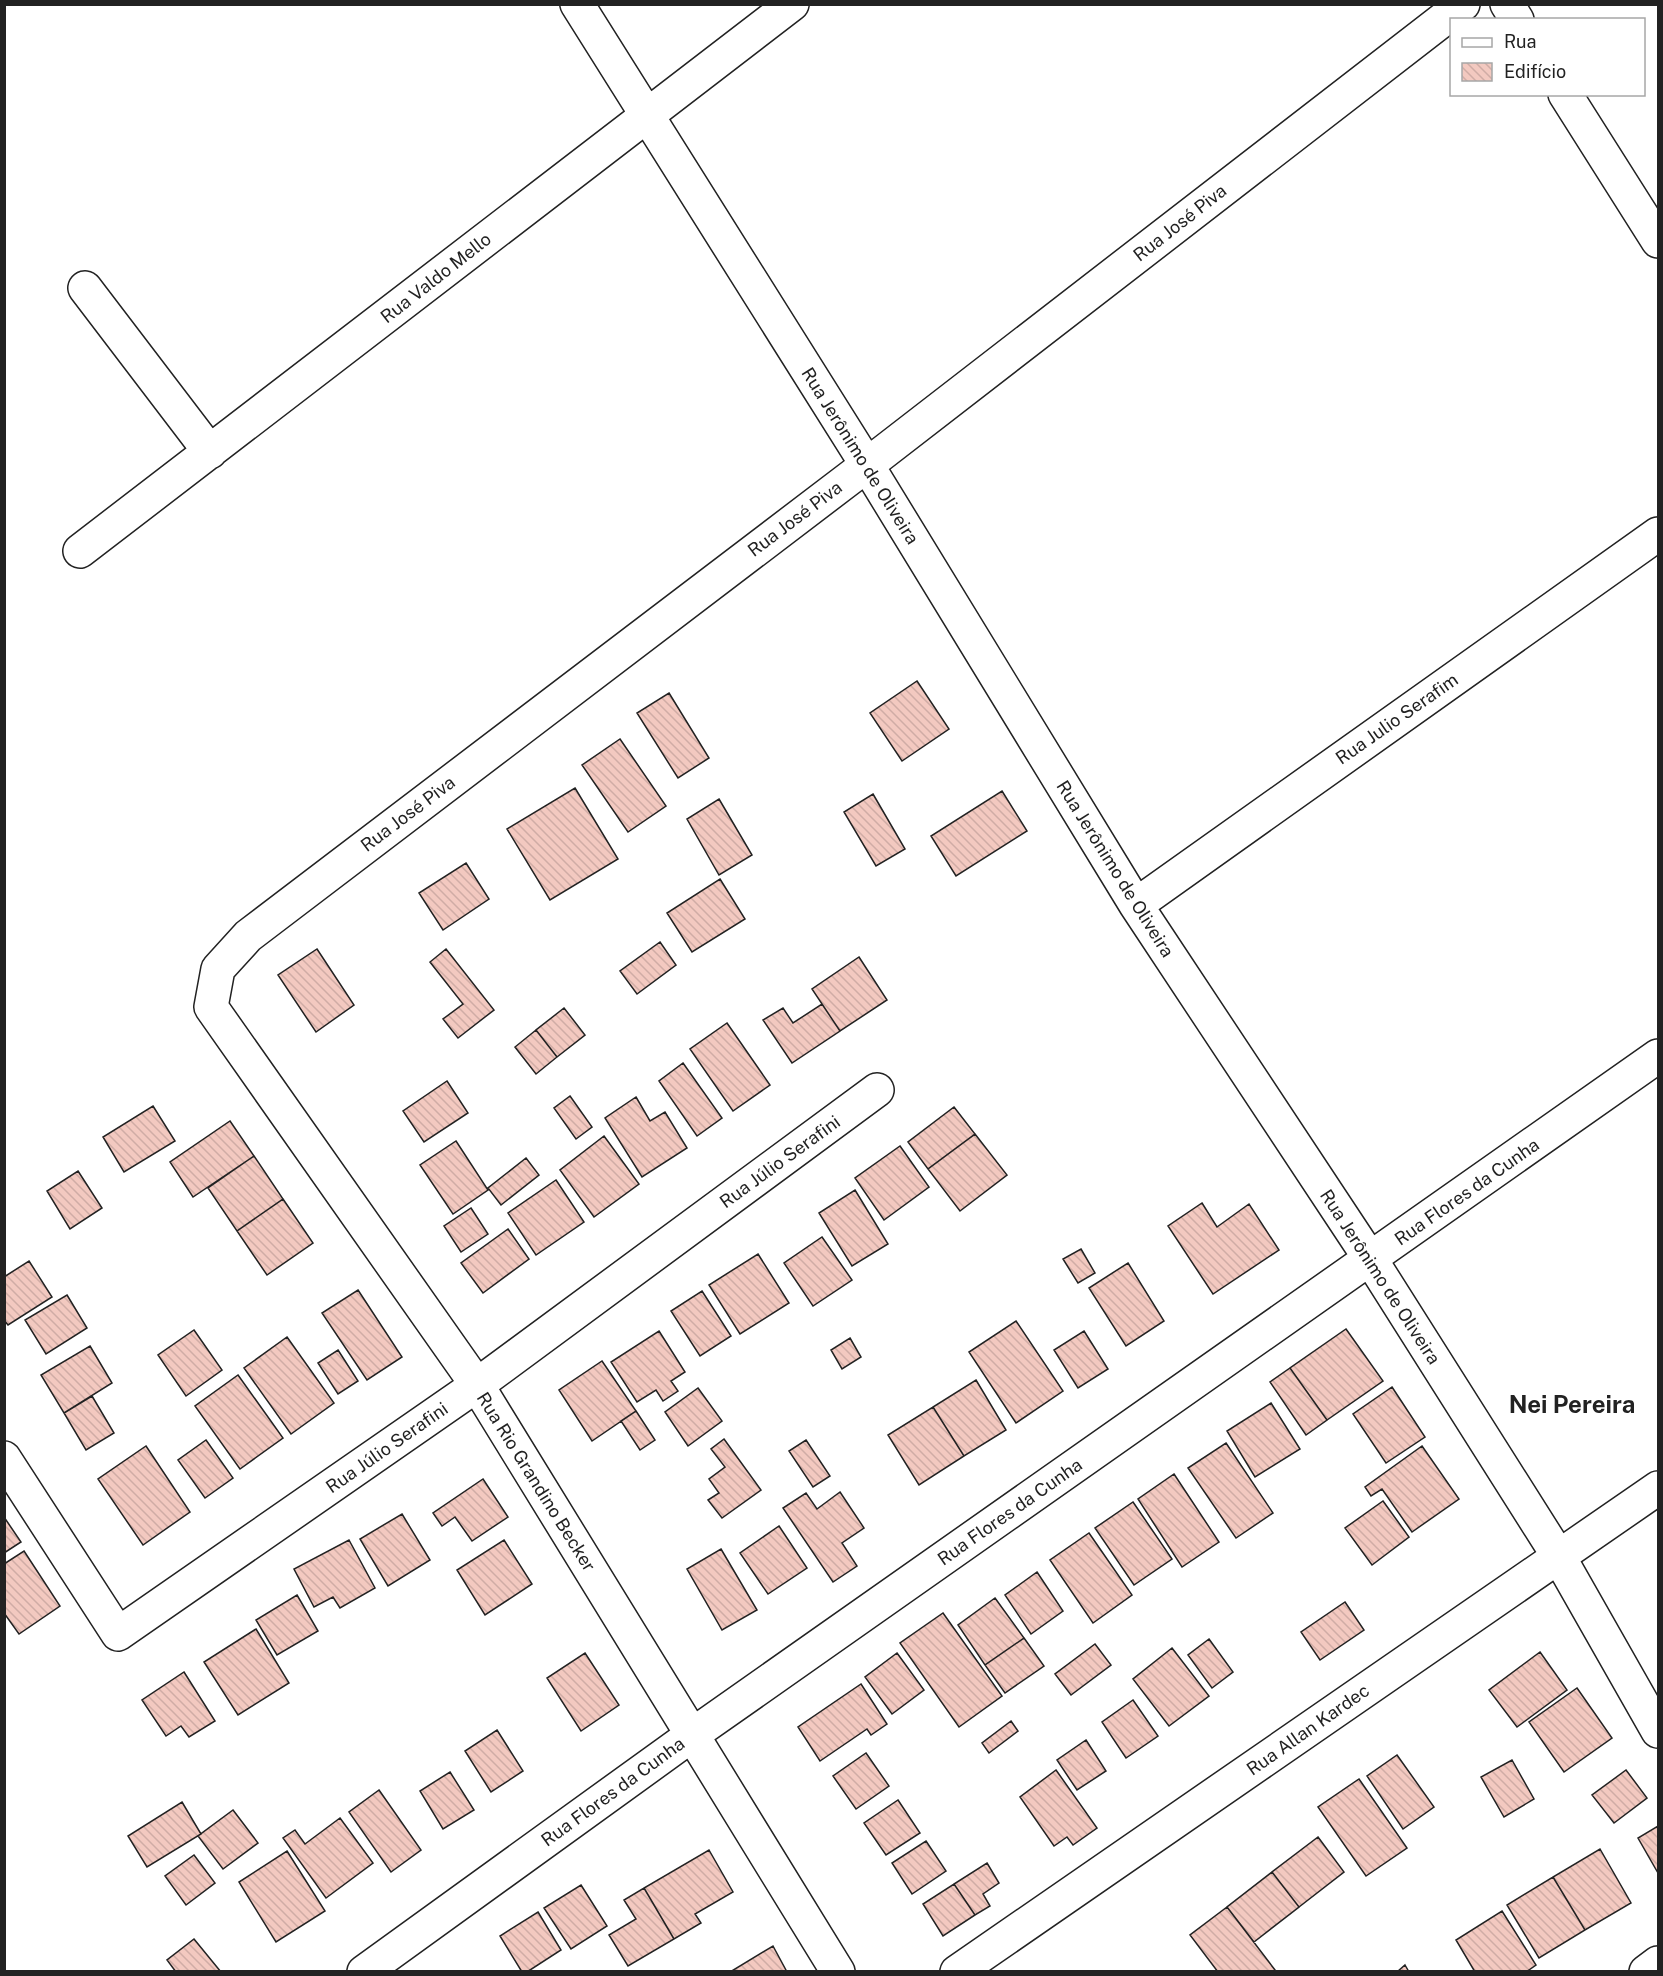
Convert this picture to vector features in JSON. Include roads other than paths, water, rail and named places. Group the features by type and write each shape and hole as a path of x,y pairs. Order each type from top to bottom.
{"street":[{"name":"Rua Jerônimo de Oliveira","path":"577,4 867,465 1136,905 1371,1260 1559,1557 1659,1731"},
{"name":"Rua Valdo Mello","path":"80,551 792,4"},
{"name":"Rua José Piva","path":"212,1007 218,969 248,936 867,465 1463,4"},
{"path":"1507,4 1516,18"},
{"path":"1566,96 1659,241"},
{"path":"85,288 210,452"},
{"name":"Rua Julio Serafim","path":"1136,905 1659,534"},
{"name":"Rua Rio Grandino Becker","path":"212,1007 477,1385 838,1971"},
{"name":"Rua Flores da Cunha","path":"364,1971 692,1735 1659,1056"},
{"name":"Rua Júlio Serafini","path":"4,1458 118,1634 477,1385 878,1090"},
{"name":"Rua Allan Kardec","path":"957,1971 1659,1488"},
{"path":"1646,1971 1659,1963"}],"district":[{"name":"Nei Pereira","path":"1572,1405"}]}
